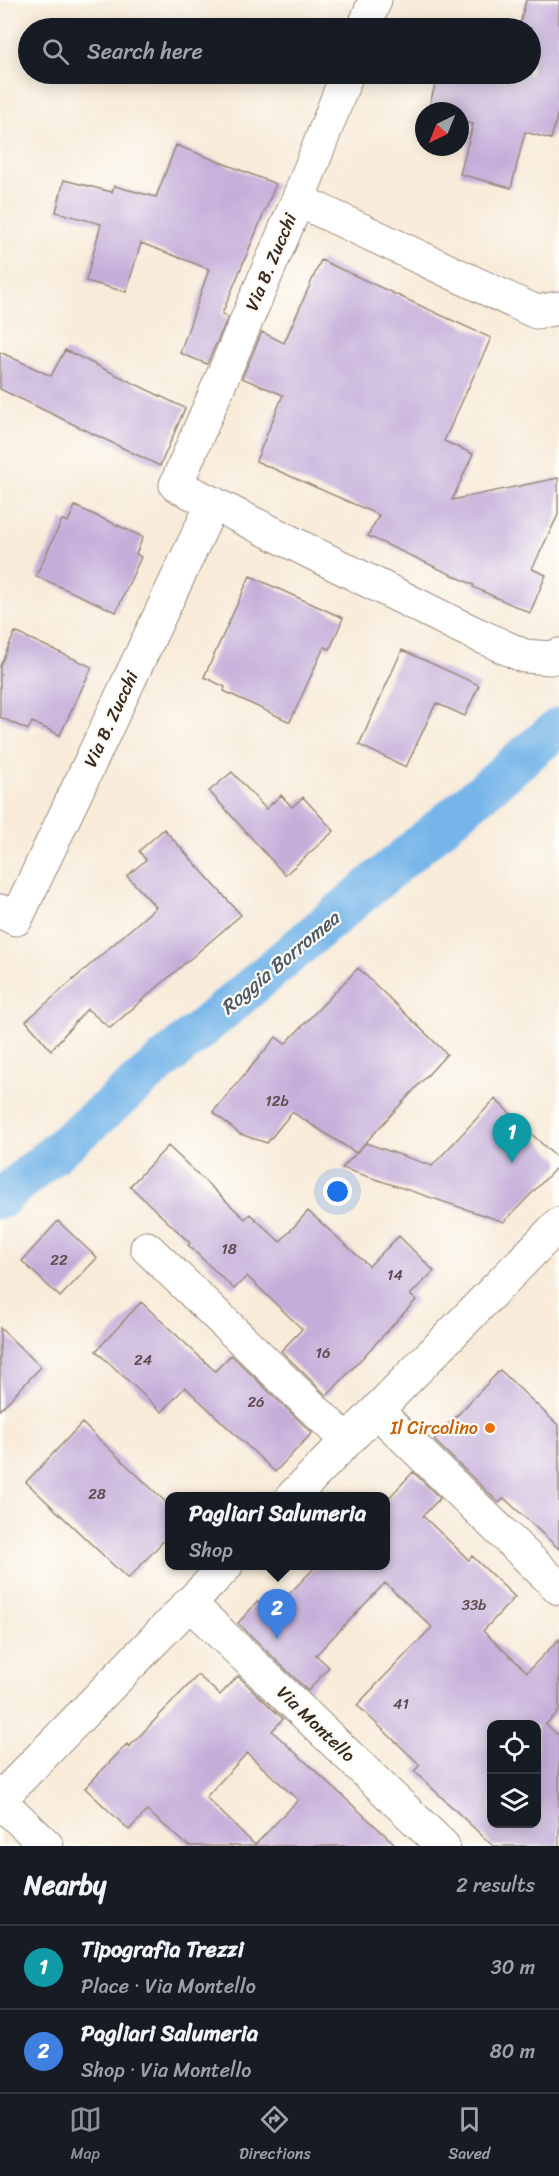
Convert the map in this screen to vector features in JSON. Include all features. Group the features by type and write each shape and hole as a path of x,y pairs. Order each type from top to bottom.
{"street":[{"path":"368,18 375,0"},
{"name":"Via B. Zucchi","path":"342,84 298,200 176,485 524,656 550,658 559,655"},
{"name":"Via B. Zucchi","path":"298,200 536,312 559,309"},
{"name":"Via B. Zucchi","path":"0,911 16,919 213,503"},
{"path":"298,1492 377,1411 545,1258 559,1224"},
{"path":"147,1248 347,1441"},
{"path":"377,1411 559,1588"},
{"path":"47,1846 0,1800 222,1570"},
{"name":"Via Montello","path":"189,1603 443,1846"}],"building":[{"path":"526,0 559,0 559,109 551,139 525,132 511,188 460,174 465,156 469,156 469,139 473,124 469,123 469,102 430,102 435,84 541,84 541,18 522,18"},
{"path":"176,145 276,184 222,314 228,317 207,364 180,353 209,269 141,243 126,292 86,281 101,224 56,212 64,180 112,192 114,186 156,197"},
{"path":"321,260 491,338 444,441 473,454 452,500 558,478 558,515 532,569 546,575 530,613 368,536 379,515 256,461 283,395 242,378 262,332 284,343"},
{"path":"65,350 185,408 160,466 0,389 0,352 51,376"},
{"path":"75,506 143,537 136,554 141,557 116,612 36,576 62,520 68,522"},
{"path":"250,576 343,618 330,649 324,647 290,722 224,691 225,687 204,677"},
{"path":"15,632 92,667 60,735 32,722 28,730 0,717 0,666"},
{"path":"402,650 479,685 465,716 436,703 406,767 359,745"},
{"path":"232,772 266,809 281,795 292,807 303,797 334,831 285,875 209,791"},
{"path":"164,829 241,915 110,1028 87,1009 51,1050 26,1021 156,907 127,876 146,860 139,851"},
{"path":"358,968 447,1054 356,1153 292,1112 267,1143 240,1134 213,1112 276,1037 285,1044"},
{"path":"495,1099 559,1160 559,1165 504,1222 342,1168 366,1143 432,1166"},
{"path":"168,1146 245,1219 250,1214 280,1242 308,1211 369,1266 399,1236 434,1271 410,1295 416,1300 327,1396 281,1351 302,1329 247,1276 234,1289 130,1186"},
{"path":"58,1221 97,1258 60,1297 22,1261"},
{"path":"141,1302 215,1371 231,1355 312,1433 275,1472 185,1387 162,1412 96,1351"},
{"path":"0,1328 41,1367 0,1410"},
{"path":"500,1370 559,1426 559,1549 504,1498 499,1503 434,1440"},
{"path":"82,1423 165,1501 165,1539 128,1579 26,1482"},
{"path":"413,1472 440,1498 423,1516 469,1560 472,1556 515,1597 483,1631 527,1672 559,1639 559,1711 546,1724 559,1736 559,1846 493,1846 414,1771 420,1765 357,1705 432,1627 385,1583 316,1655 329,1667 308,1691 238,1623 258,1601 271,1613 312,1570 390,1570 390,1497"},
{"path":"198,1675 220,1695 238,1676 283,1719 272,1731 397,1846 189,1846 147,1811 129,1830 85,1788 127,1744 129,1747","holes":["247,1753 298,1800 255,1845 206,1797"]}],"waterway":[{"name":"Roggia Borromea","path":"0,1199 559,727"}],"place":[{"name":"Tipografia Trezzi","path":"512,1163"},
{"name":"Il Circolino","path":"490,1428"},
{"name":"Pagliari Salumeria","path":"277,1639"}]}
